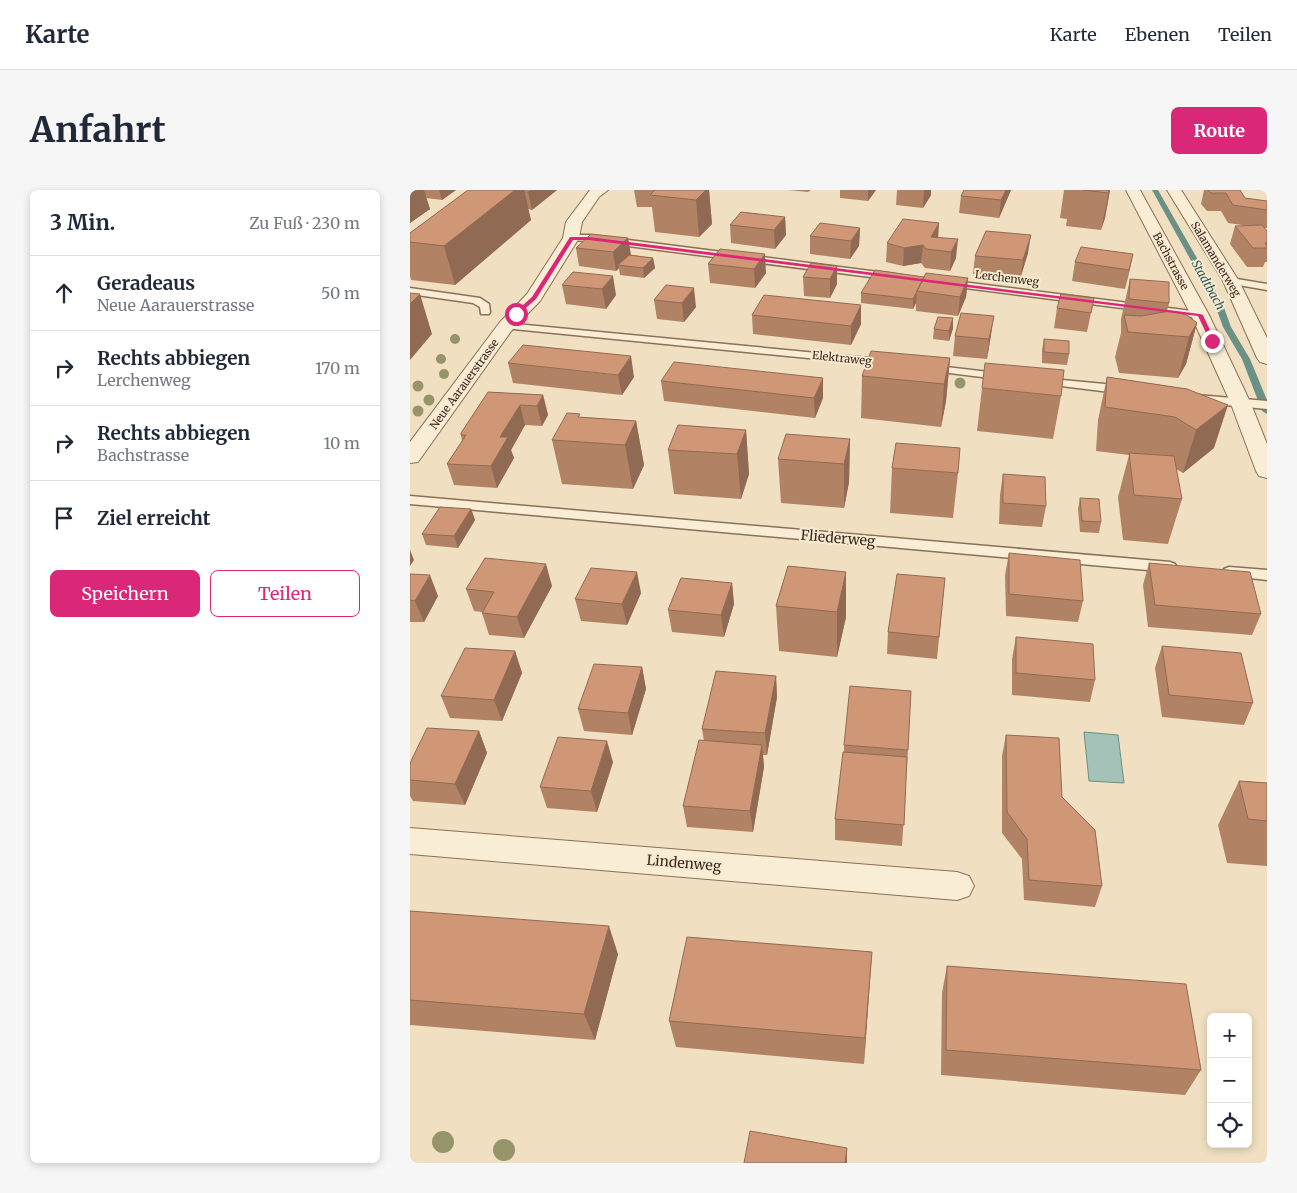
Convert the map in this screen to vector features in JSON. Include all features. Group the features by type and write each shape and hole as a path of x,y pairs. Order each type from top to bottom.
{"street":[{"name":"Neue Aarauerstrasse","path":"410,457 506,326 534,298 571,238 574,222 594,194 600,190"},
{"name":"Bachstrasse","path":"1133,190 1200,315 1241,404 1267,471"},
{"name":"Salamanderweg","path":"1174,190 1231,281 1267,358"},
{"name":"Lindenweg","path":"410,841 957,886"}],"lane":[{"path":"571,238 589,238 904,278"},
{"path":"1231,281 1267,287"},
{"name":"Lerchenweg","path":"934,282 1200,315"},
{"path":"410,291 476,300 485,306 485,312"},
{"name":"Elektraweg","path":"506,326 899,364"},
{"path":"919,366 1014,378"},
{"path":"1033,380 1138,392"},
{"path":"1185,397 1241,404 1267,405"},
{"name":"Fliederweg","path":"410,500 1188,568"},
{"path":"1218,571 1267,575"}],"water":[{"path":"1084,732 1118,735 1124,783 1089,781"}],"building":[{"path":"468,190 515,190 444,246 410,242 410,233"},
{"path":"655,190 706,190 696,200 650,195"},
{"path":"964,190 1006,190 1001,200 961,196"},
{"path":"1083,190 1109,190 1108,193"},
{"path":"1208,190 1240,190 1245,198 1267,201 1267,210 1233,205 1226,193 1211,193"},
{"path":"741,212 785,217 774,230 730,225"},
{"path":"903,219 939,223 931,237 958,239 951,252 926,249 923,245 904,248 887,243"},
{"path":"820,223 860,228 851,241 810,236"},
{"path":"1262,225 1267,231 1267,243 1265,243 1267,248 1253,248 1235,226"},
{"path":"986,231 1031,235 1023,260 975,256"},
{"path":"591,234 628,238 613,252 576,248"},
{"path":"1081,247 1133,254 1129,270 1075,262"},
{"path":"720,249 765,254 754,269 708,264"},
{"path":"629,255 653,258 643,268 618,265"},
{"path":"811,263 837,266 830,279 803,277"},
{"path":"875,270 924,277 913,299 861,293"},
{"path":"573,272 613,276 602,289 562,285"},
{"path":"926,273 968,278 960,297 917,291"},
{"path":"1130,279 1169,282 1169,303 1129,299"},
{"path":"666,285 694,288 682,303 654,300"},
{"path":"410,293 420,294 410,304"},
{"path":"1061,294 1094,298 1091,313 1057,308"},
{"path":"764,295 861,305 851,326 752,315"},
{"path":"1170,311 1187,315 1197,323 1189,337 1128,332 1124,315 1141,316"},
{"path":"961,313 994,316 989,339 955,336"},
{"path":"938,317 953,318 949,331 934,329"},
{"path":"1044,339 1069,341 1069,354 1044,352"},
{"path":"523,345 631,356 618,375 508,363"},
{"path":"871,351 950,358 944,384 862,376"},
{"path":"674,362 823,378 814,398 661,381"},
{"path":"985,363 1064,370 1061,396 982,388"},
{"path":"1107,377 1187,389 1228,405 1196,430 1175,417 1105,407"},
{"path":"488,392 543,395 537,406 520,405 500,437 508,437 491,466 447,464 466,435 461,435 461,433"},
{"path":"567,413 580,414 578,417 636,421 625,445 552,440"},
{"path":"678,425 746,430 737,454 668,450"},
{"path":"786,434 850,439 844,464 778,459"},
{"path":"896,443 960,448 958,473 892,468"},
{"path":"1129,453 1174,456 1182,499 1134,495"},
{"path":"1003,474 1045,477 1046,506 1003,503"},
{"path":"1080,498 1099,499 1101,522 1082,521"},
{"path":"440,507 471,509 454,536 422,534"},
{"path":"1009,553 1080,560 1083,601 1009,594"},
{"path":"485,558 546,564 517,617 482,613 494,592 466,589"},
{"path":"1149,563 1250,572 1261,614 1155,605"},
{"path":"788,566 846,572 837,612 776,606"},
{"path":"591,568 637,572 622,604 575,599"},
{"path":"410,574 430,575 415,601 410,600"},
{"path":"897,574 945,578 939,637 888,632"},
{"path":"681,578 732,583 721,615 668,610"},
{"path":"1016,637 1093,644 1095,680 1016,673"},
{"path":"1162,646 1241,653 1253,703 1169,695"},
{"path":"465,648 515,651 494,700 441,696"},
{"path":"594,664 642,667 628,713 578,709"},
{"path":"716,671 776,676 765,733 702,729"},
{"path":"850,686 911,691 908,750 844,745"},
{"path":"427,728 479,731 455,784 410,780 410,763"},
{"path":"1006,735 1059,738 1062,797 1095,830 1102,886 1029,880 1027,839 1007,812"},
{"path":"558,737 607,741 591,791 540,787"},
{"path":"699,740 762,745 750,811 683,806"},
{"path":"843,752 907,757 904,825 835,819"},
{"path":"1239,781 1267,783 1267,821 1248,819"},
{"path":"410,911 609,926 584,1014 410,1000"},
{"path":"687,937 872,952 865,1038 669,1021"},
{"path":"947,966 1186,984 1201,1070 946,1050"},
{"path":"750,1131 847,1148 845,1163 744,1163"}],"waterway":[{"name":"Stadtbach","path":"1155,190 1218,302 1227,327 1246,359 1267,411"}],"route":[{"path":"516,314 534,298 571,238 589,238 1200,315 1212,341"}]}
